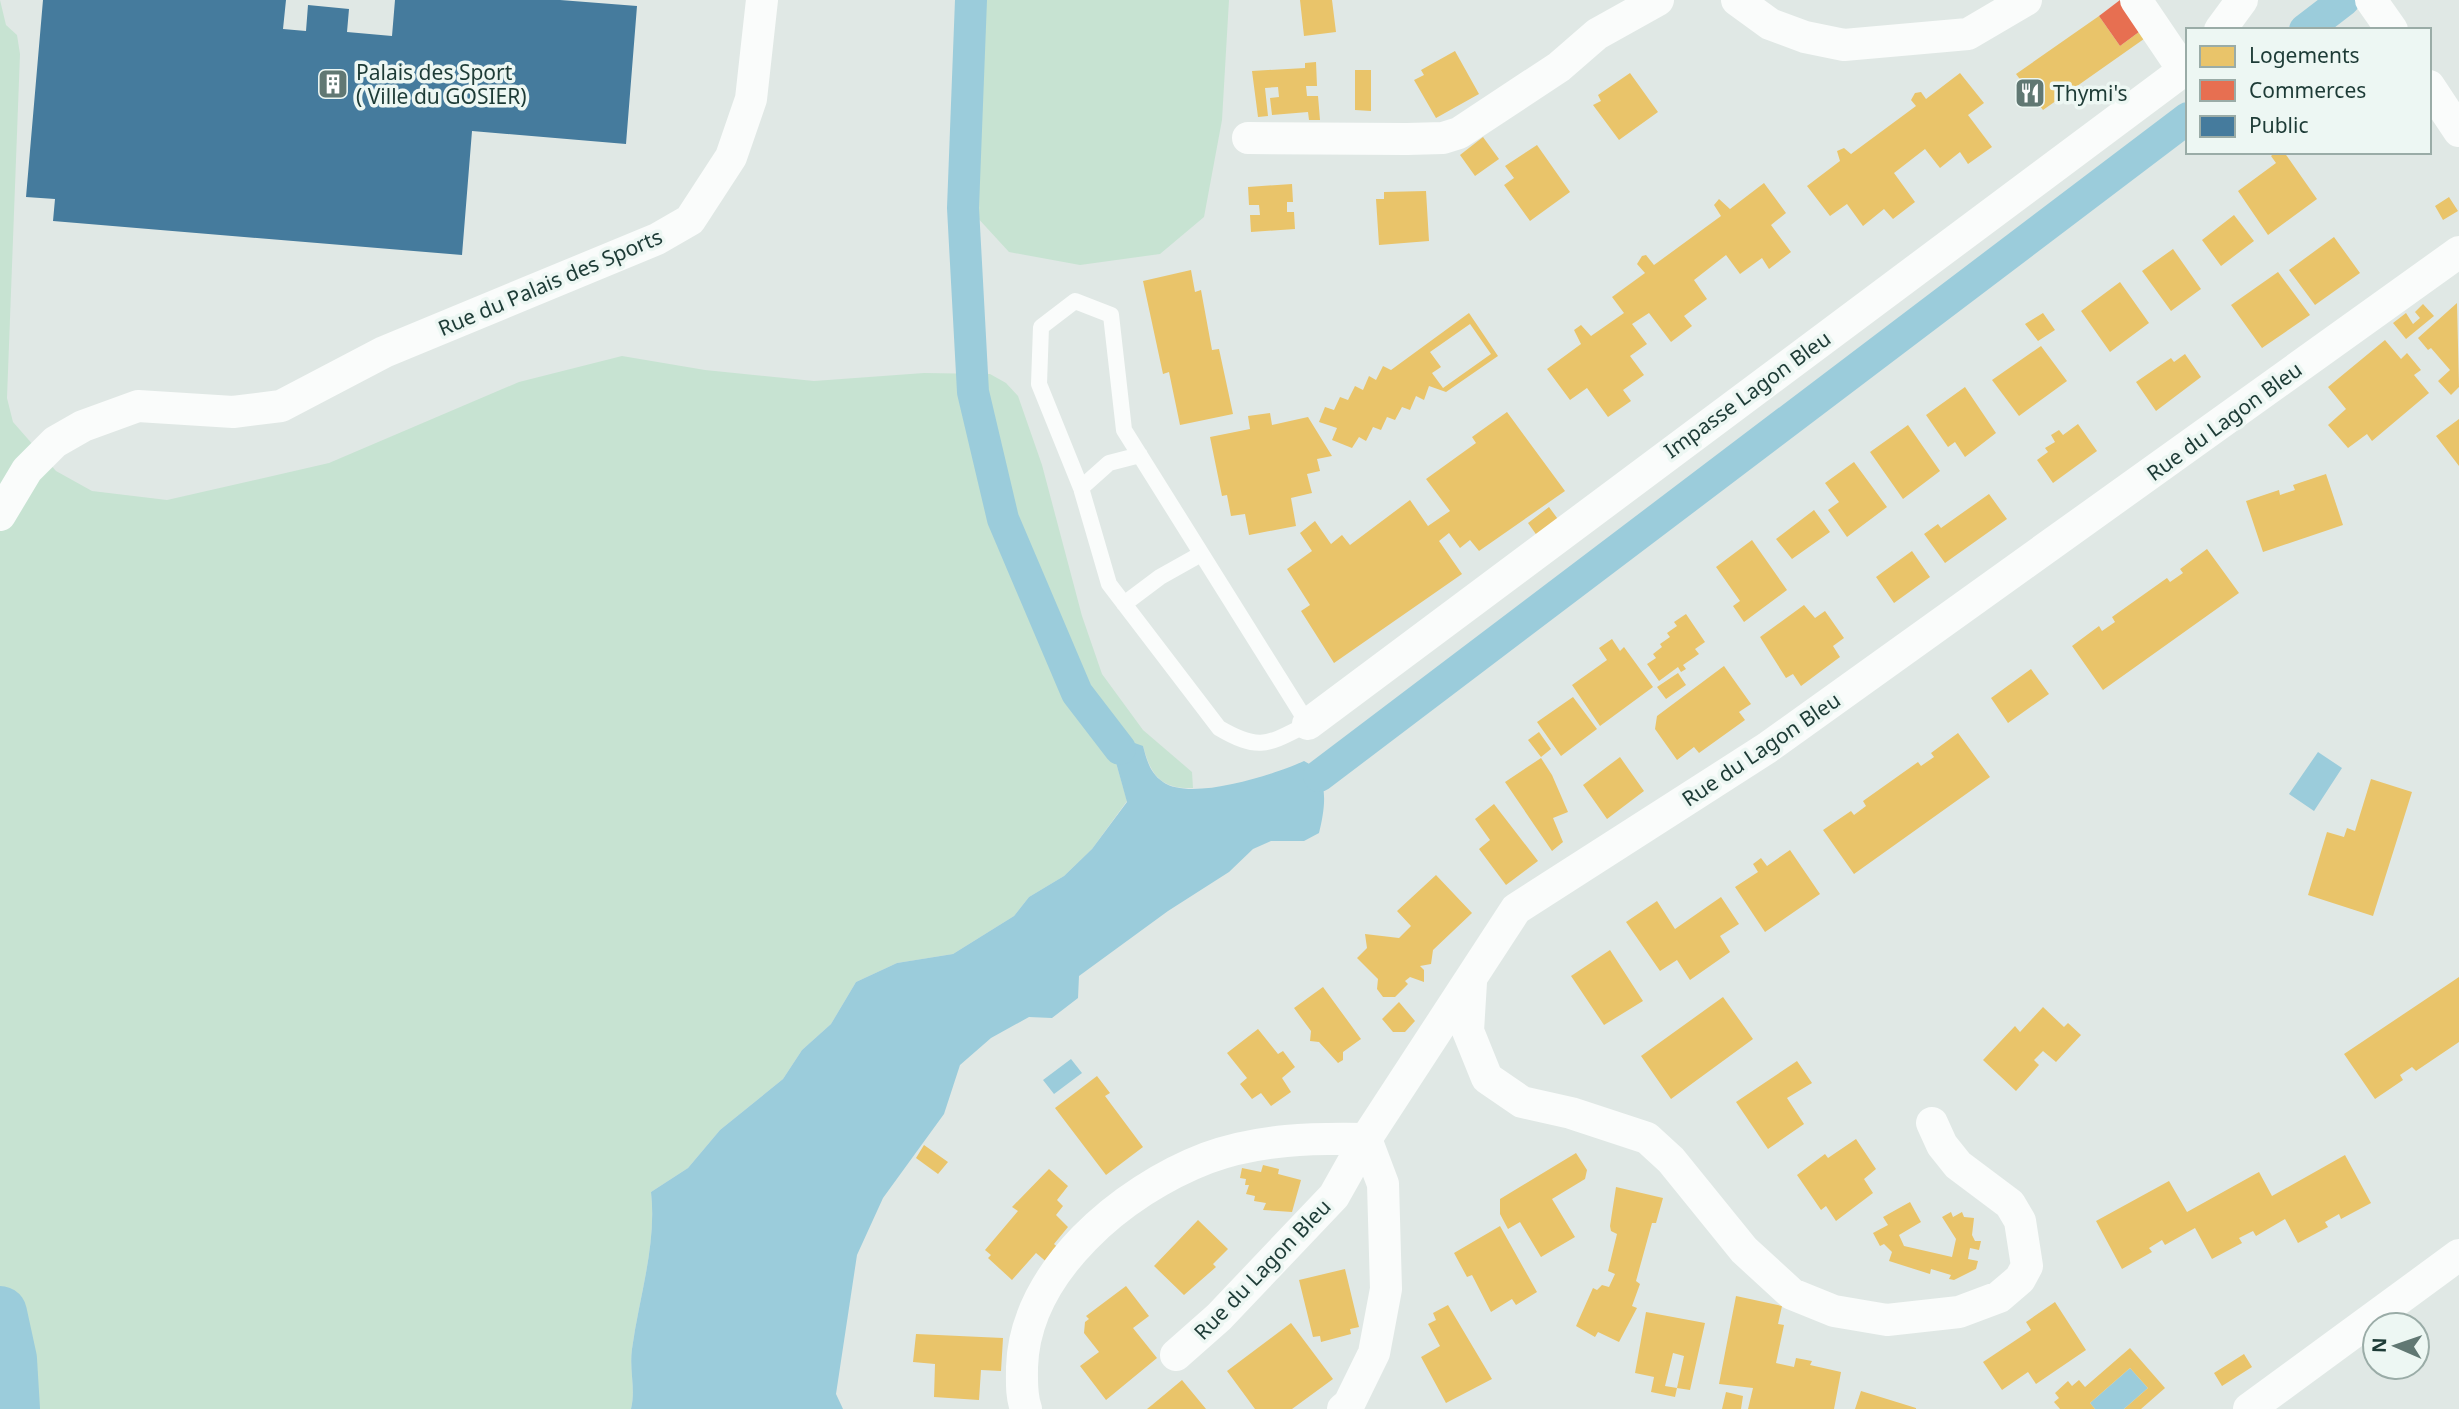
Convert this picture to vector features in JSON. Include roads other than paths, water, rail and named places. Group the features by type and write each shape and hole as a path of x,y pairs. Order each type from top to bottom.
{"street":[{"name":"Rue du Palais des Sports","path":"0,515 26,470 55,442 74,431 138,406 233,412 281,406 384,352 657,239 690,220 731,157 751,99 762,0"},
{"path":"1248,138 1406,139 1443,138 1459,133 1559,67 1597,34 1658,0"},
{"path":"1737,0 1770,24 1805,37 1844,45 1968,34 2026,0"},
{"path":"2136,0 2186,69"},
{"path":"2221,28 2242,0"},
{"path":"2372,0 2391,28"},
{"name":"Impasse Lagon Bleu","path":"1308,724 1587,513 2186,69"},
{"path":"2431,89 2459,131"},
{"name":"Rue du Lagon Bleu","path":"1176,1356 1219,1317 1334,1196 1366,1139 1516,909 1767,748 2459,252"},
{"path":"1471,981 1468,1031 1487,1078 1522,1102 1571,1113 1647,1138 1671,1160 1744,1250 1792,1294 1834,1311 1887,1320 1959,1312 1999,1297 2020,1279 2026,1266 2020,1221 2010,1204 1958,1165 1942,1145 1931,1123"},
{"path":"1026,1409 1022,1397 1023,1346 1041,1292 1087,1234 1138,1194 1207,1158 1259,1145 1311,1138 1366,1139 1383,1184 1386,1289 1374,1353 1349,1404 1343,1409"},
{"path":"2249,1409 2459,1255"}],"lane":[{"path":"1075,301 1111,315 1124,430 1308,724 1273,742 1244,742 1219,727 1109,584 1081,488 1039,384 1041,327 1075,301"},
{"path":"1081,488 1110,463 1140,455"},
{"path":"1124,604 1160,577 1201,554"}],"water":[{"path":"1129,741 1143,746 1152,771 1163,782 1193,789 1213,788 1254,779 1304,761 1319,774 1322,783 1324,803 1319,833 1304,841 1271,841 1253,849 1229,872 1168,911 1079,976 1078,998 1052,1018 1029,1017 991,1038 960,1065 944,1114 883,1198 857,1255 836,1394 843,1409 631,1409 632,1349 652,1232 651,1192 688,1168 720,1130 783,1079 802,1050 831,1024 856,982 897,963 953,954 1014,916 1029,897 1064,876 1092,849 1127,802 1115,759"},
{"path":"2318,752 2342,768 2314,811 2289,794"},
{"path":"1071,1059 1082,1073 1054,1094 1043,1080"},
{"path":"2130,1368 2148,1388 2124,1409 2095,1409 2090,1403"}],"waterway":[{"path":"971,0 963,208 973,392 1003,519 1077,693 1120,749"},
{"path":"2308,28 2344,0"},
{"path":"1319,776 2186,120"},
{"path":"0,1313 10,1359 13,1409"}],"place":[{"name":"Palais des Sport ( Ville du GOSIER)","path":"333,84"},
{"name":"Thymi's","path":"2030,93"}]}
